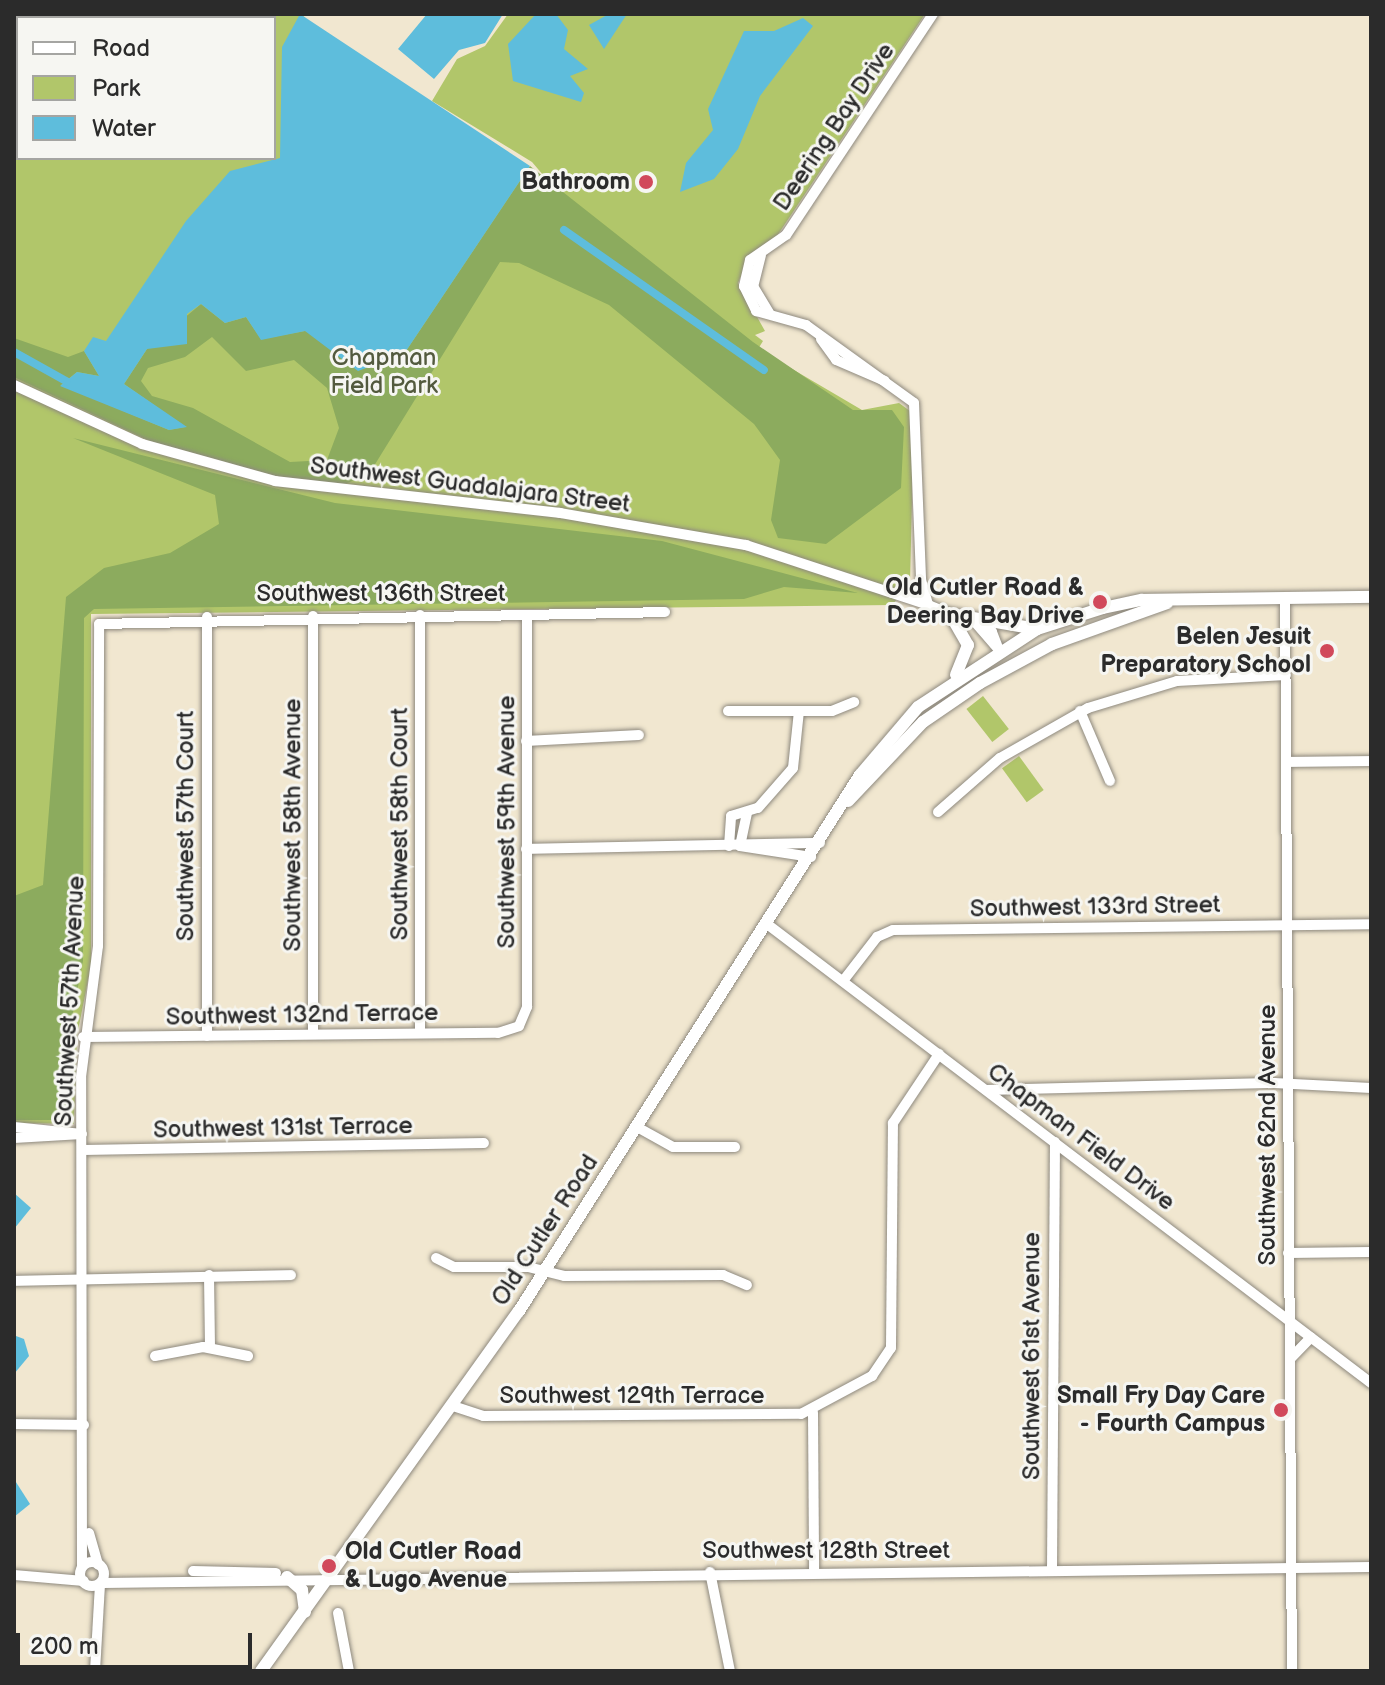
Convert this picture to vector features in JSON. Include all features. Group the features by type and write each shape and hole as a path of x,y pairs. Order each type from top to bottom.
{"main road":[{"path":"923,722 994,664 999,650 1037,629 1131,602 1371,597"},
{"path":"999,650 1017,652 1167,603"},
{"path":"950,614 1037,629"},
{"path":"950,614 968,648 955,676"},
{"name":"Old Cutler Road","path":"848,801 923,722 1007,667 1122,618"},
{"name":"Old Cutler Road","path":"261,1671 453,1406 546,1271 767,924 896,730 955,676 999,650"},
{"path":"281,1578 302,1590 305,1612"}],"street":[{"name":"Deering Bay Drive","path":"928,605 918,561 919,413 891,382 818,333 752,307 744,286 750,260 786,235 933,14"},
{"name":"Southwest Guadalajara Street","path":"14,385 142,444 275,481 560,513 746,545 928,605"},
{"name":"Southwest 62nd Avenue","path":"1285,599 1292,1671"},
{"path":"928,605 974,621 999,650"},
{"name":"Southwest 136th Street","path":"99,624 207,617 665,612"},
{"name":"Southwest 58th Court","path":"420,615 420,1033"},
{"name":"Southwest 59th Avenue","path":"519,1026 527,1007 527,615"},
{"name":"Southwest 58th Avenue","path":"313,616 313,1034"},
{"name":"Southwest 57th Court","path":"207,617 207,1036"},
{"name":"Southwest 57th Avenue","path":"81,1568 86,1524 83,1037 98,946 99,624"},
{"path":"938,812 1000,758 1080,711 1177,681 1286,675"},
{"path":"728,711 799,711 854,702"},
{"path":"734,846 747,813 793,768 799,711"},
{"path":"1080,711 1110,781"},
{"path":"526,741 639,735"},
{"path":"1286,762 1371,761"},
{"path":"526,849 820,843"},
{"path":"734,846 811,857"},
{"path":"779,852 795,859 800,874"},
{"name":"Chapman Field Drive","path":"767,924 1371,1383"},
{"name":"Southwest 133rd Street","path":"843,981 877,937 893,930 1371,924"},
{"name":"Southwest 132nd Terrace","path":"83,1037 420,1033 519,1026"},
{"path":"814,1571 813,1413 888,1359 891,1130 939,1054"},
{"path":"986,1090 1288,1086 1371,1088"},
{"path":"14,1127 82,1134"},
{"path":"637,1127 673,1147 735,1147"},
{"path":"14,1138 82,1134"},
{"name":"Southwest 61st Avenue","path":"1052,1570 1055,1142"},
{"name":"Southwest 131st Terrace","path":"83,1150 484,1143"},
{"path":"1288,1253 1371,1252"},
{"path":"436,1258 454,1267 723,1275 747,1285"},
{"path":"209,1275 210,1347"},
{"path":"14,1281 83,1282 209,1275 291,1275"},
{"path":"1290,1359 1311,1337"},
{"path":"155,1356 210,1347 248,1356"},
{"name":"Southwest 129th Terrace","path":"453,1406 483,1416 813,1413"},
{"path":"14,1424 84,1425"},
{"name":"Southwest 57th Avenue","path":"86,1524 100,1567 94,1583"},
{"path":"14,1575 57,1575 81,1568 100,1567"},
{"name":"Southwest 128th Street","path":"100,1567 125,1577"},
{"name":"Southwest 128th Street","path":"57,1575 94,1583 125,1577 1371,1567"},
{"path":"81,1568 94,1583 95,1671"},
{"name":"Southwest 128th Street","path":"176,1578 254,1568 281,1578"},
{"path":"710,1572 730,1671"},
{"path":"338,1613 349,1671"}],"green space":[{"name":"Chapman Field Park","path":"14,14 301,14 343,52 665,273 561,196 532,162 432,101 457,59 485,46 508,14 925,14 777,236 750,255 738,283 765,331 755,335 763,341 758,349 862,410 899,403 914,414 910,584 892,605 91,614 91,965 77,1036 74,1124 14,1123"},
{"path":"530,166 753,342 853,410 892,410 904,427 901,488 826,544 778,538 771,520 780,460 754,424 609,305 519,263 500,262 369,474 345,484 290,480 150,441 14,377 14,338 68,357 84,351 99,376 77,372 61,385 169,430 185,427 124,384 147,349 201,304 225,323 246,317 261,339 305,331 404,354","holes":["212,337 246,371 294,360 327,388 339,428 327,460 290,462 193,408 152,396 141,381 148,368 185,357"]},
{"path":"73,438 335,503 662,541 858,593 784,587 744,599 94,609 84,618 83,961 69,1033 70,1100 54,1120 14,1120 14,896 43,885 66,597 104,568 170,553 219,524 215,495"},
{"path":"983,696 1009,729 992,742 966,709"},
{"path":"1019,756 1044,790 1027,802 1002,768"}],"water":[{"path":"300,14 530,166 404,354 358,371 305,331 261,340 246,317 225,323 201,304 187,314 187,344 147,349 124,384 187,427 169,430 60,386 77,372 99,376 84,351 93,337 106,341 186,221 230,171 280,158 282,47"},
{"path":"427,14 503,14 485,43 459,50 434,79 398,49"},
{"path":"536,14 556,14 568,30 564,49 588,69 570,76 584,93 581,102 513,81 508,44"},
{"path":"609,14 627,14 604,49 589,25"},
{"path":"803,18 813,26 760,96 738,149 714,179 680,192 686,163 713,130 708,109 744,31 774,31"},
{"path":"14,1193 31,1208 14,1229"},
{"path":"16,1336 24,1339 29,1356 14,1374"},
{"path":"14,1479 30,1504 14,1517"}],"waterway":[{"path":"564,230 764,370"},
{"path":"14,352 66,381"}],"place":[{"name":"Bathroom","path":"646,182"},
{"name":"Old Cutler Road & Deering Bay Drive","path":"1100,602"},
{"name":"Belen Jesuit Preparatory School","path":"1327,651"},
{"name":"Small Fry Day Care - Fourth Campus","path":"1281,1410"},
{"name":"Old Cutler Road & Lugo Avenue","path":"329,1566"}]}
